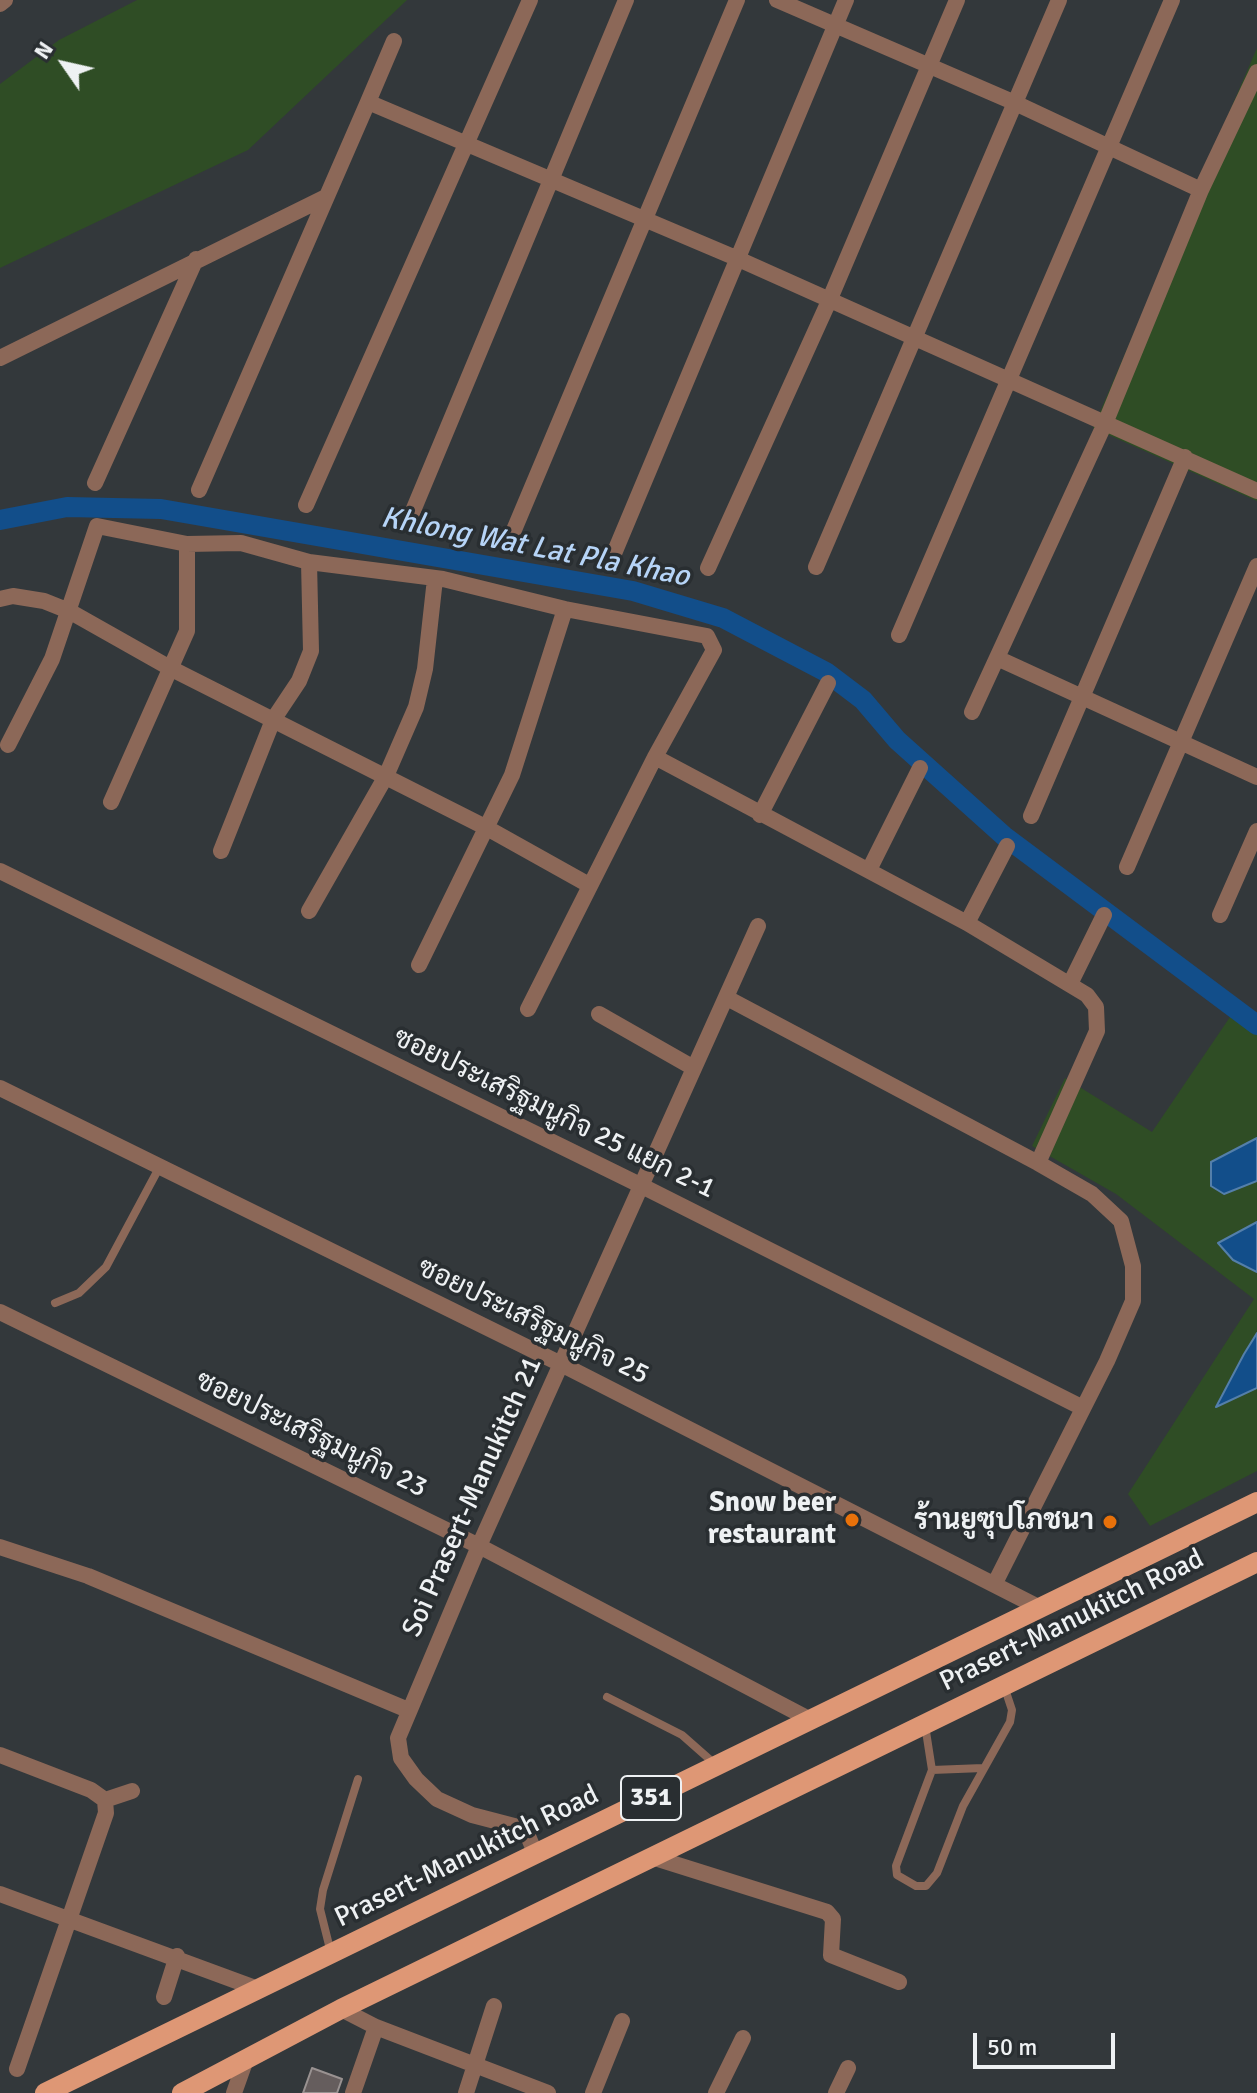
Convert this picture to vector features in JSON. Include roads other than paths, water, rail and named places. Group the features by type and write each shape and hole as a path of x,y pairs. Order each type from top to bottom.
{"main road":[{"name":"Prasert-Manukitch Road","path":"45,2093 1257,1502"},
{"name":"Prasert-Manukitch Road","path":"182,2093 341,2009 1257,1562"}],"street":[{"path":"0,4 5,0"},
{"path":"306,505 530,0"},
{"path":"410,518 548,180 626,0"},
{"path":"514,530 737,0"},
{"path":"777,0 1013,102 1201,190"},
{"path":"613,556 846,0"},
{"path":"708,568 829,301 926,66 957,0"},
{"path":"816,567 1059,0"},
{"path":"899,635 1172,0"},
{"path":"199,490 394,41"},
{"path":"972,712 1106,421 1201,190 1257,72"},
{"path":"368,102 917,337 1257,491"},
{"path":"0,358 324,198"},
{"path":"95,483 196,259"},
{"path":"1031,816 1185,457"},
{"path":"8,745 52,659 97,526 187,544 241,543 309,562 435,579 565,609 707,636 714,650 655,757 528,1009"},
{"path":"111,802 187,631 187,544"},
{"path":"221,851 273,720 299,681 311,651 309,562"},
{"path":"1127,867 1257,566"},
{"path":"309,911 386,776 416,707 425,669 435,579"},
{"path":"0,599 13,596 44,601 69,611 170,668 487,828 589,885"},
{"path":"419,965 487,828 526,739 565,609"},
{"path":"997,658 1257,777"},
{"path":"760,815 828,683"},
{"path":"655,757 967,923 1087,995 1096,1007 1097,1031 1038,1163"},
{"path":"869,870 920,768"},
{"path":"1220,915 1257,831"},
{"path":"967,923 1007,846"},
{"name":"ซอยประเสริฐมนูกิจ 25 แยก 2-1","path":"0,871 640,1185 1083,1408"},
{"path":"1070,984 1104,915"},
{"name":"Soi Prasert-Manukitch 21","path":"536,1855 528,1836 518,1827 472,1815 437,1799 416,1779 401,1758 398,1738 479,1546 758,926"},
{"path":"727,998 1038,1163 1108,1207 1121,1221 1133,1266 1133,1301 995,1583"},
{"path":"599,1014 692,1067"},
{"name":"ซอยประเสริฐมนูกิจ 25","path":"0,1088 561,1364 1040,1608"},
{"name":"ซอยประเสริฐมนูกิจ 23","path":"0,1312 479,1546 809,1719"},
{"path":"0,1547 88,1576 408,1710"},
{"path":"0,1755 91,1790 105,1800"},
{"path":"105,1800 132,1791"},
{"path":"17,2069 71,1920 106,1813 105,1800"},
{"path":"652,1857 827,1912 833,1919 831,1955 899,1982"},
{"path":"0,1894 177,1956 258,1989"},
{"path":"164,1997 177,1956"},
{"path":"466,2093 494,2006"},
{"path":"341,2009 376,2027 548,2093"},
{"path":"593,2093 622,2021"},
{"path":"353,2093 376,2027"},
{"path":"716,2093 743,2038"},
{"path":"234,2093 245,2062"},
{"path":"836,2093 848,2068"}],"lane":[{"path":"55,1303 79,1293 106,1267 159,1168"},
{"path":"925,1724 932,1770 896,1866 897,1875 916,1886 926,1886 937,1873 963,1806 1010,1722 1012,1710 1004,1686"},
{"path":"607,1697 682,1735 717,1765"},
{"path":"932,1770 983,1768"},
{"path":"332,1954 320,1909 321,1899 358,1779"}],"water":[{"path":"1257,1138 1257,1181 1224,1194 1211,1186 1211,1162"},
{"path":"1257,1222 1257,1272 1233,1260 1218,1243"},
{"path":"1257,1333 1257,1388 1216,1407 1244,1354"}],"waterway":[{"name":"Khlong Wat Lat Pla Khao","path":"0,520 67,507 161,509 633,591 723,618 826,672 863,700 897,740 1004,836 1257,1025"}],"place":[{"name":"Snow beer restaurant","path":"852,1520"},
{"name":"ร้านยูซุปโภชนา","path":"1110,1522"}]}
